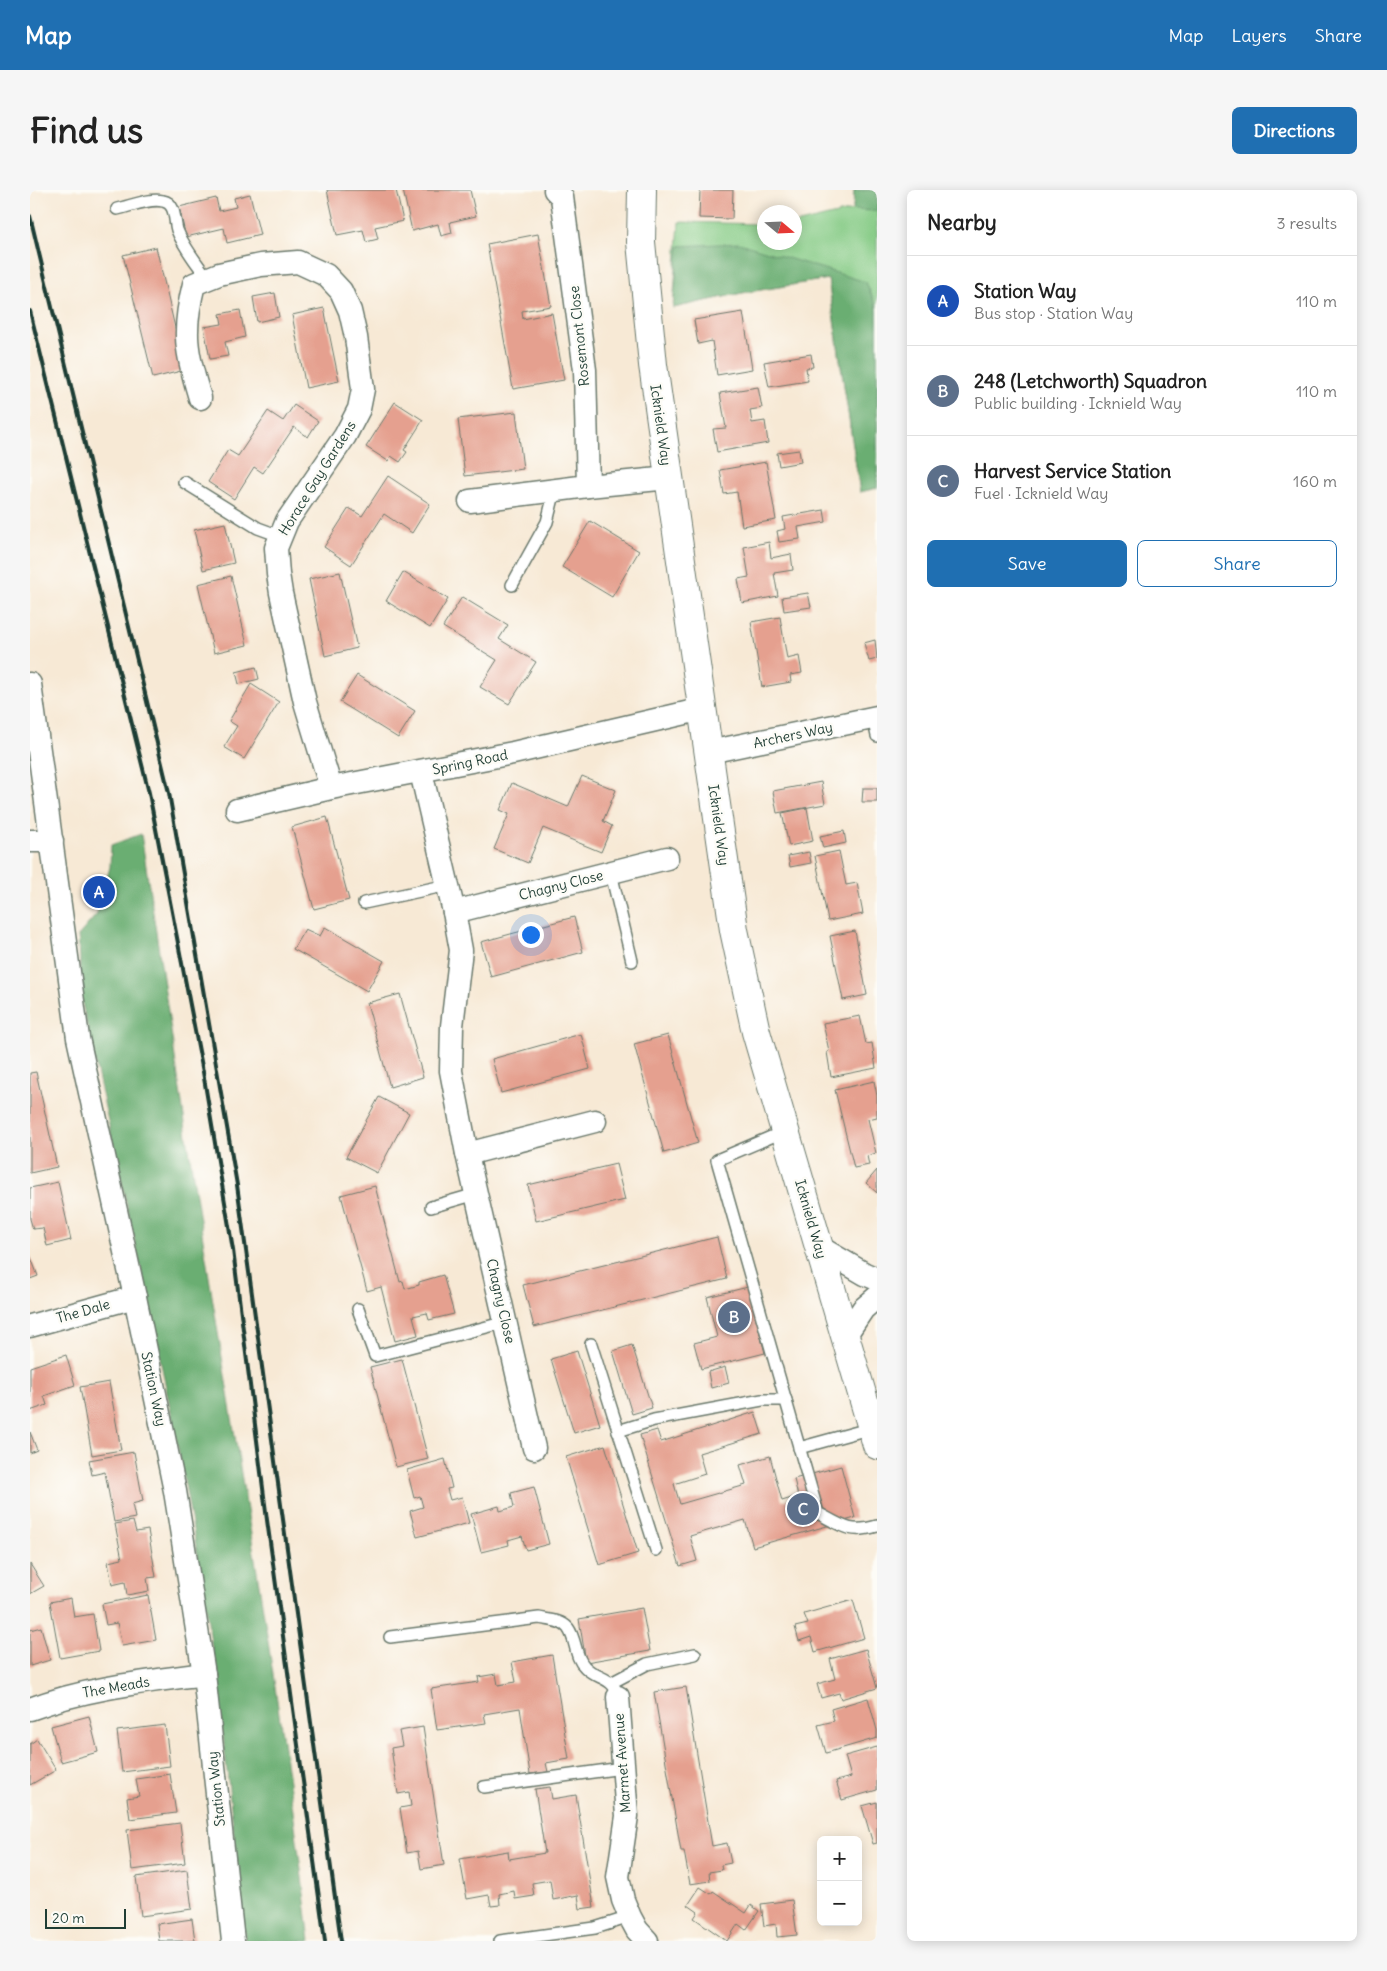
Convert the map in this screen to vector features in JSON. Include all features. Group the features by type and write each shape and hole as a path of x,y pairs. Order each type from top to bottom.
{"street":[{"name":"Rosemont Close","path":"555,190 562,197 585,370 588,486"},
{"name":"Icknield Way","path":"642,190 641,242 653,365 734,930 756,1032 874,1437"},
{"name":"Horace Gay Gardens","path":"200,398 190,366 186,333 188,310 194,284 218,274 261,265 298,262 326,275 341,291 350,311 356,337 363,389 359,409 345,436 287,521 276,548 281,593 305,702 331,788"},
{"path":"470,501 669,478"},
{"name":"Station Way","path":"30,684 78,1038 135,1297 175,1491 204,1674 233,1941"},
{"name":"Spring Road","path":"238,810 331,788 421,772 702,709"},
{"name":"Archers Way","path":"709,752 876,723"},
{"name":"Chagny Close","path":"421,772 454,912 461,950 452,1026 451,1071 467,1154 534,1448"},
{"path":"30,841 52,841"},
{"name":"Chagny Close","path":"454,912 667,858"},
{"path":"467,1154 595,1121"},
{"path":"819,1247 877,1279"},
{"path":"845,1336 863,1309 877,1296"},
{"name":"The Dale","path":"30,1326 135,1297"},
{"name":"The Meads","path":"30,1709 60,1698 118,1685 204,1674"},
{"name":"Marmet Avenue","path":"614,1690 627,1800 627,1816 618,1877 623,1900 630,1917 648,1941"}],"lane":[{"path":"117,209 153,200 164,200 172,206 177,229 188,252 208,279"},
{"path":"184,482 258,528 280,536"},
{"path":"512,585 548,522 555,490"},
{"path":"611,873 632,961"},
{"path":"364,903 448,886"},
{"path":"785,1131 716,1160 818,1514 846,1528 862,1531 877,1526"},
{"path":"431,1207 476,1194"},
{"path":"358,1308 375,1356 506,1322"},
{"path":"591,1344 656,1550"},
{"path":"618,1430 654,1420 762,1400 786,1400"},
{"path":"800,1448 874,1437"},
{"path":"390,1637 539,1618 560,1622 573,1637 579,1659 585,1668 614,1690 647,1664 695,1654"},
{"path":"484,1787 622,1768"},
{"path":"500,1941 595,1928 630,1917"}],"green space":[{"path":"854,190 877,190 877,488 860,492 828,279 742,293 673,308 679,222 757,224 757,250 802,250 802,222 853,210"},
{"path":"854,190 877,190 877,211 853,210"},
{"path":"739,243 866,282 877,308 877,488 860,492 828,279 742,293 673,308 679,246"},
{"path":"141,834 203,1238 277,1699 310,1941 245,1941 218,1694 196,1546 170,1406 79,989 80,958 78,936 97,914 110,867 111,845"}],"building":[{"path":"327,190 396,190 403,221 375,227 378,239 366,242 363,230 337,235"},
{"path":"403,190 470,190 476,216 450,222 452,233 441,236 438,224 412,231"},
{"path":"700,190 733,190 732,219 699,218"},
{"path":"250,194 260,235 227,243 224,228 186,237 179,207 216,198 219,211 236,207 234,198"},
{"path":"538,234 551,306 522,311 523,319 552,313 564,380 513,389 487,244"},
{"path":"156,247 185,370 153,378 123,255"},
{"path":"275,293 279,317 257,322 253,297"},
{"path":"324,308 339,381 306,388 292,315"},
{"path":"240,310 245,337 225,342 228,356 210,359 204,327 222,324 220,314"},
{"path":"743,312 752,369 717,375 712,341 698,344 694,320"},
{"path":"811,354 813,367 806,368 808,381 769,387 764,362"},
{"path":"758,387 762,408 750,410 752,423 765,421 768,443 717,452 713,429 726,428 720,393"},
{"path":"395,402 423,420 404,450 407,452 400,462 391,456 388,461 366,447"},
{"path":"294,405 318,421 308,437 294,427 263,473 254,467 234,499 208,482 228,450 238,456 268,411 283,421"},
{"path":"516,412 523,469 465,476 458,419"},
{"path":"799,450 801,462 779,466 777,453"},
{"path":"766,462 776,520 742,526 737,492 724,494 720,470"},
{"path":"388,476 430,504 412,533 384,514 351,565 324,547 349,508 362,516"},
{"path":"824,510 826,522 798,527 800,539 779,542 777,531 785,529 783,517"},
{"path":"590,521 639,551 612,597 562,567"},
{"path":"225,523 234,563 203,570 194,530"},
{"path":"769,542 771,558 791,554 793,570 774,573 778,596 742,603 738,579 749,577 744,547"},
{"path":"340,572 357,648 325,656 309,579"},
{"path":"403,572 448,599 430,628 386,601"},
{"path":"231,576 247,645 214,653 198,584"},
{"path":"808,593 811,607 784,611 782,597"},
{"path":"462,597 508,625 499,639 536,662 509,704 480,687 497,660 443,627"},
{"path":"780,617 787,659 799,656 802,673 790,675 791,682 762,687 751,622"},
{"path":"875,640 877,659 869,661 864,643"},
{"path":"256,667 259,679 239,684 236,672"},
{"path":"357,675 415,711 398,738 340,702"},
{"path":"251,684 279,702 244,759 224,747 237,726 229,721"},
{"path":"582,776 616,790 603,821 612,826 601,852 543,828 528,863 494,849 509,814 500,810 512,783 568,807"},
{"path":"821,782 825,804 777,813 773,791"},
{"path":"863,788 877,788 877,802 862,802"},
{"path":"807,808 813,841 789,846 782,813"},
{"path":"327,817 349,900 314,909 292,827"},
{"path":"844,831 846,843 823,848 820,836"},
{"path":"839,851 846,885 857,883 863,914 828,921 815,856"},
{"path":"809,852 811,863 790,867 788,856"},
{"path":"574,917 583,952 491,977 481,942"},
{"path":"325,927 384,961 367,991 293,949 305,929 320,936"},
{"path":"855,931 867,995 843,1000 830,936"},
{"path":"400,994 423,1077 390,1087 367,1003"},
{"path":"860,1016 866,1044 872,1043 876,1068 831,1077 827,1052 829,1051 823,1023"},
{"path":"581,1034 590,1069 501,1093 492,1059"},
{"path":"668,1035 698,1143 664,1153 634,1044"},
{"path":"36,1072 57,1167 30,1173 30,1073"},
{"path":"874,1081 877,1096 877,1117 868,1119 876,1153 867,1156 869,1165 854,1168 835,1090"},
{"path":"379,1097 409,1113 377,1173 346,1157"},
{"path":"616,1164 625,1200 536,1221 528,1185"},
{"path":"877,1170 877,1193 866,1183"},
{"path":"58,1182 71,1240 47,1246 43,1228 33,1229 30,1219 30,1188"},
{"path":"375,1186 400,1282 403,1281 405,1289 419,1285 419,1282 443,1275 454,1314 429,1320 427,1313 413,1316 418,1335 395,1341 381,1287 367,1291 341,1195"},
{"path":"717,1237 727,1279 534,1327 523,1285"},
{"path":"30,1255 38,1276 30,1279"},
{"path":"748,1287 765,1353 701,1369 694,1343 717,1337 707,1297"},
{"path":"632,1345 652,1408 632,1414 613,1351"},
{"path":"577,1351 600,1425 574,1433 551,1359"},
{"path":"66,1355 75,1385 44,1396 47,1405 30,1411 30,1367"},
{"path":"402,1359 428,1459 396,1467 370,1367"},
{"path":"725,1367 729,1383 711,1388 708,1372"},
{"path":"109,1382 121,1450 92,1455 80,1387"},
{"path":"755,1412 762,1434 699,1453 705,1474 674,1484 680,1504 746,1485 740,1465 770,1456 782,1501 798,1496 794,1479 841,1466 855,1518 753,1547 745,1520 690,1536 697,1561 680,1566 640,1435 657,1430 661,1442"},
{"path":"30,1432 37,1450 30,1453"},
{"path":"605,1445 638,1553 599,1565 566,1457"},
{"path":"134,1452 143,1501 132,1504 135,1518 114,1522 105,1472 92,1475 89,1460"},
{"path":"445,1459 452,1488 447,1489 450,1500 462,1497 469,1523 417,1537 410,1511 423,1507 420,1496 414,1498 407,1470"},
{"path":"534,1487 549,1544 526,1550 522,1536 508,1540 509,1545 481,1552 471,1514 499,1506 500,1511 514,1507 511,1493"},
{"path":"133,1521 136,1532 148,1530 156,1577 147,1578 149,1591 127,1595 125,1582 112,1585 108,1562 122,1559 115,1524"},
{"path":"30,1564 44,1586 30,1594"},
{"path":"148,1595 156,1640 122,1646 117,1623 106,1625 102,1604"},
{"path":"71,1598 74,1617 93,1614 99,1651 60,1658 50,1602"},
{"path":"853,1600 864,1638 815,1652 811,1637 799,1641 795,1627 808,1624 804,1614"},
{"path":"642,1608 650,1651 586,1662 579,1619"},
{"path":"41,1627 50,1660 30,1666 30,1630"},
{"path":"866,1649 877,1688 841,1699 839,1693 821,1698 817,1684 835,1679 830,1659"},
{"path":"552,1655 569,1759 546,1763 548,1772 530,1774 520,1708 484,1714 486,1723 437,1730 431,1689 479,1682 478,1677 496,1674 498,1685 516,1682 512,1662"},
{"path":"686,1687 712,1846 727,1843 731,1863 721,1865 722,1870 709,1872 710,1881 690,1884 684,1851 681,1851 654,1692"},
{"path":"868,1698 877,1730 877,1738 826,1753 818,1725 834,1721 831,1709"},
{"path":"89,1716 98,1752 61,1762 51,1726"},
{"path":"165,1725 170,1766 122,1772 117,1731"},
{"path":"423,1727 444,1865 421,1869 418,1851 407,1853 400,1808 411,1806 409,1792 398,1794 391,1748 402,1746 399,1731"},
{"path":"37,1739 56,1770 30,1785 30,1744"},
{"path":"877,1747 877,1790 842,1800 836,1781 851,1777 845,1756"},
{"path":"170,1774 176,1813 130,1819 127,1798 139,1796 136,1779"},
{"path":"550,1787 552,1799 576,1795 594,1907 580,1909 578,1895 553,1900 550,1880 532,1883 534,1896 515,1899 514,1891 499,1894 500,1905 491,1906 489,1895 467,1899 460,1859 508,1851 509,1859 545,1853 535,1789"},
{"path":"877,1802 877,1843 873,1844 862,1806"},
{"path":"180,1823 185,1863 132,1870 127,1830"},
{"path":"187,1870 192,1909 141,1916 136,1877"},
{"path":"700,1887 711,1894 713,1891 746,1913 751,1905 759,1911 746,1930 738,1924 727,1941 694,1918 698,1912 688,1905"},
{"path":"792,1900 797,1935 777,1937 776,1924 764,1926 761,1904"},
{"path":"192,1919 195,1941 159,1941 157,1924"}],"railway":[{"path":"30,216 169,793 237,1185 341,1941"},
{"path":"30,311 149,793 203,1072 233,1250 267,1520 325,1941"}],"place":[{"name":"Station Way","path":"99,892"},
{"name":"248 (Letchworth) Squadron","path":"734,1317"},
{"name":"Harvest Service Station","path":"803,1509"}]}
